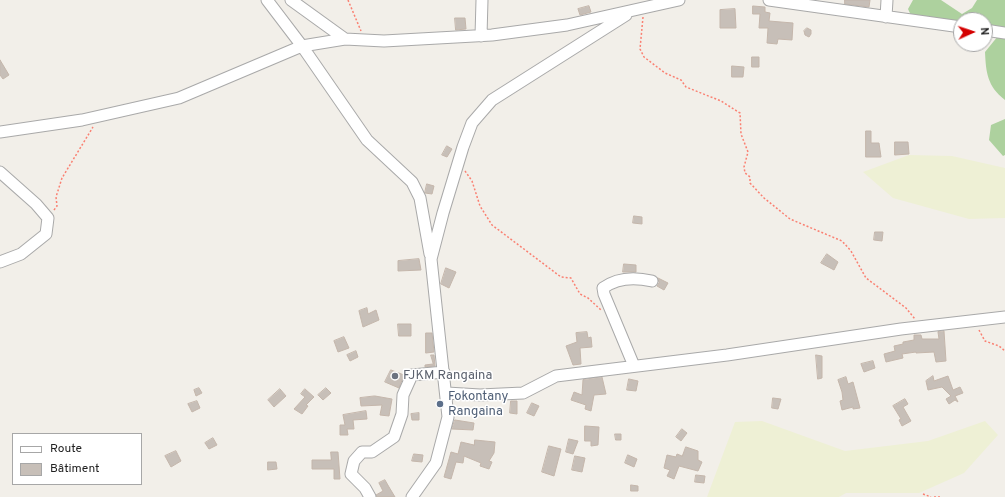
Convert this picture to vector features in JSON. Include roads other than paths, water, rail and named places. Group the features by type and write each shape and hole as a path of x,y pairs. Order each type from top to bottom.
{"street":[{"path":"267,0 302,46 367,140 412,182 420,198 431,259 447,393 448,417 436,463 412,497"},
{"path":"291,0 345,39"},
{"path":"482,0 482,36"},
{"path":"0,132 82,120 179,98 302,46 345,39 384,41 482,36 567,25 642,6 679,0"},
{"path":"769,0 886,18 953,26"},
{"path":"886,18 887,0"},
{"path":"431,259 458,161 472,123 492,100 642,6"},
{"path":"993,31 1005,33"},
{"path":"0,172 36,204 48,218 46,234 20,254 0,262"},
{"path":"634,366 611,312 603,288 628,278 652,281"},
{"path":"447,393 480,395 524,393 556,376 921,326 1005,317"},
{"path":"370,497 365,488 351,474 354,461 362,452 372,452 394,437 402,414 403,395 412,375 444,372"}],"place":[{"name":"FJKM Rangaina","path":"395,376"},
{"name":"Fokontany Rangaina","path":"440,404"}]}
